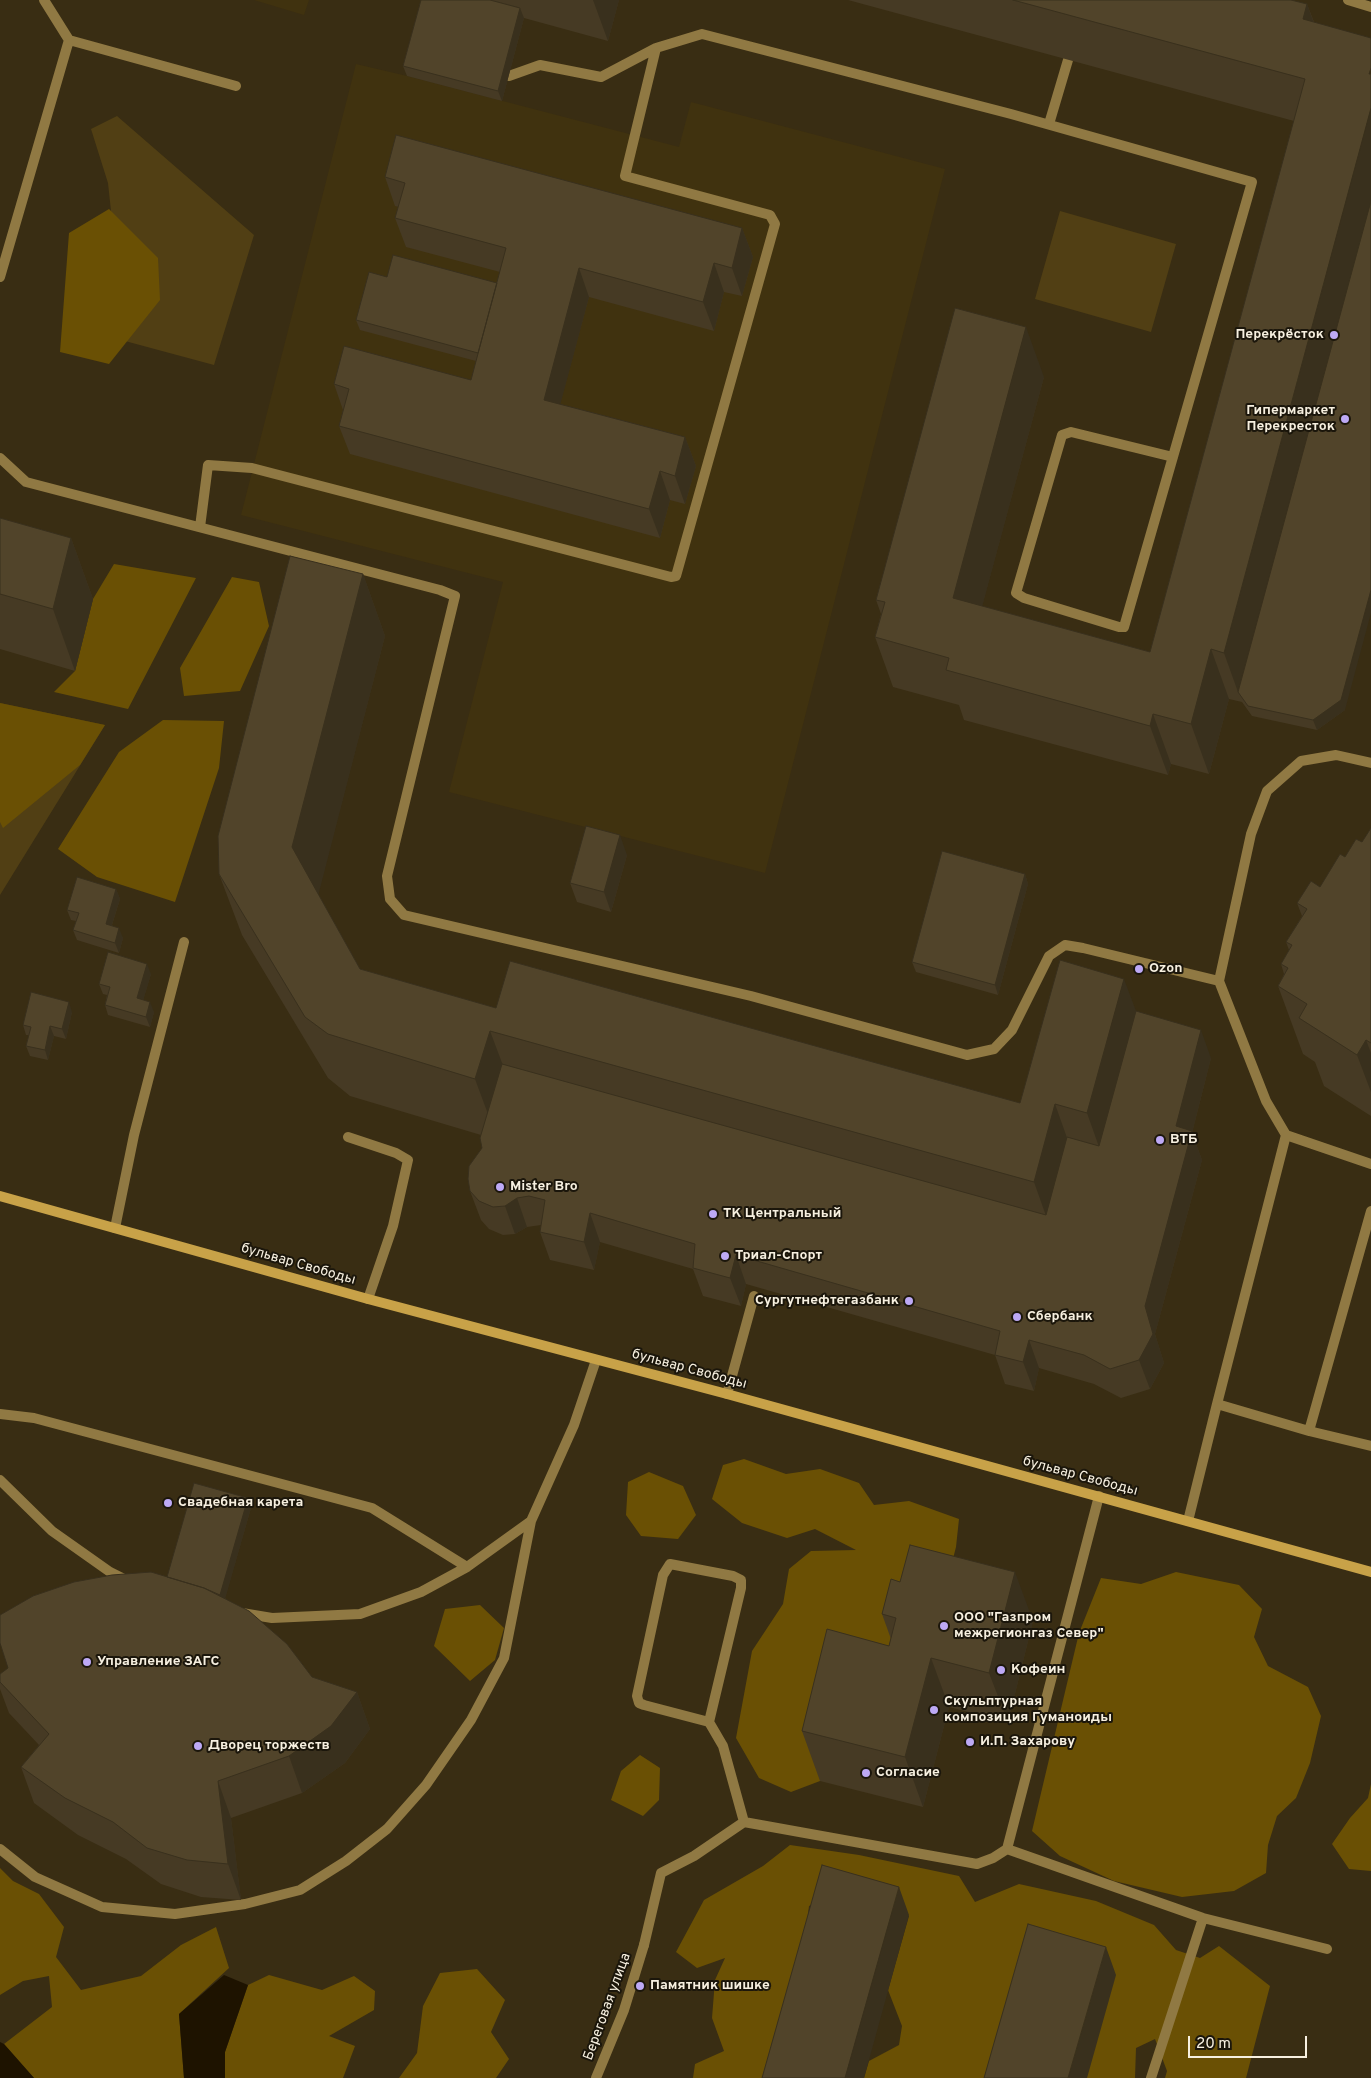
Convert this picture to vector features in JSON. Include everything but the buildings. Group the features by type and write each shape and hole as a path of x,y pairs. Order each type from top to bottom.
{"main road":[{"name":"бульвар Свободы","path":"0,1196 368,1299 727,1394 1371,1572"}],"street":[{"path":"44,0 69,40 236,86"},
{"path":"1348,0 1371,7"},
{"path":"508,76 540,65 601,77 656,48 702,34 1049,124 1252,182 1173,457 1124,627 1024,598 1016,593 1062,435 1071,432 1173,457"},
{"path":"0,277 69,40"},
{"path":"200,527 208,465 252,468 662,574 676,576 775,224 770,215 626,176 656,48"},
{"path":"1049,124 1068,60"},
{"path":"0,458 26,482 440,590 454,596 387,876 390,898 404,914 751,996 967,1055 994,1049 1012,1030 1050,956 1065,945 1219,981"},
{"path":"1371,763 1336,755 1301,761 1267,791 1251,834 1219,981 1266,1101 1286,1135 1371,1164"},
{"path":"115,1228 134,1135 184,942"},
{"path":"1188,1521 1286,1135"},
{"path":"348,1138 396,1154 408,1160 393,1226 368,1299"},
{"path":"1309,1431 1371,1211"},
{"path":"727,1394 754,1296"},
{"path":"0,1849 35,1877 102,1907 175,1914 244,1904 300,1890 346,1861 387,1829 426,1784 471,1720 504,1658 532,1521 574,1425 596,1360"},
{"path":"1217,1404 1309,1431 1371,1446"},
{"path":"0,1414 34,1418 372,1508 467,1566"},
{"path":"0,1480 52,1531 110,1572 135,1584"},
{"path":"709,1722 644,1705 639,1703 637,1696 663,1575 670,1564 733,1576 741,1580 741,1588 709,1722 722,1746 744,1822 977,1864 993,1858 1007,1849 1099,1496"},
{"path":"230,1611 272,1618 360,1614 421,1592 467,1566 532,1521"},
{"name":"Береговая улица","path":"596,2078 624,2010 644,1945 661,1873 694,1856 744,1822"},
{"path":"1007,1849 1203,1918 1328,1949"},
{"path":"1151,2078 1203,1918"}],"shaded area":[{"path":"254,0 309,0 304,15"},
{"path":"356,64 679,147 691,102 945,169 765,873 449,792 503,582 241,515"},
{"path":"117,116 254,235 214,365 125,341 108,183 91,129"},
{"path":"109,209 158,258 160,300 109,364 60,352 69,233"},
{"path":"1060,211 1176,244 1151,332 1035,299"},
{"path":"114,564 196,578 128,709 54,692 75,671 93,599"},
{"path":"232,577 259,582 269,626 240,691 184,696 180,668"},
{"path":"0,703 105,725 0,895"},
{"path":"0,703 105,725 80,765 3,828 0,822"},
{"path":"163,720 224,721 219,768 175,902 97,877 58,849 119,752"},
{"path":"744,1459 786,1474 820,1469 859,1483 874,1505 909,1501 959,1519 956,1547 943,1598 820,1781 791,1792 759,1778 736,1738 752,1651 783,1604 789,1569 811,1551 856,1550 815,1529 787,1538 742,1523 712,1499 723,1465"},
{"path":"649,1472 683,1486 696,1515 678,1539 641,1536 626,1515 628,1482"},
{"path":"1176,1572 1239,1585 1262,1609 1254,1637 1268,1666 1308,1687 1321,1716 1310,1763 1296,1798 1277,1816 1268,1845 1266,1873 1234,1891 1182,1897 1114,1881 1060,1856 1032,1831 1079,1633 1101,1578 1141,1584"},
{"path":"480,1605 504,1628 495,1660 470,1681 434,1646 445,1609"},
{"path":"640,1755 660,1768 659,1800 643,1816 611,1800 621,1771"},
{"path":"1371,1784 1371,1871 1349,1869 1332,1844 1350,1818 1368,1798"},
{"path":"790,1845 859,1855 959,1876 975,1902 1019,1884 1096,1901 1154,1925 1176,1950 1200,1958 1219,1946 1270,1986 1246,2078 1165,2078 1167,2071 1155,2039 1136,2048 1135,2078 864,2078 869,2061 899,2045 902,2026 888,1990 909,1916 832,1894 809,1906 804,1949 780,2078 693,2078 695,2064 724,2051 712,2018 715,1980 725,1958 697,1968 676,1952 704,1900 763,1866"},
{"path":"0,1868 13,1881 39,1894 64,1927 56,1957 81,1990 141,1976 181,1945 216,1927 229,1968 179,2014 184,2078 34,2078 4,2044 52,2007 49,1976 23,1981 0,1995"},
{"path":"477,1969 505,2000 491,2032 509,2059 496,2078 399,2078 417,2053 423,2006 440,1973"},
{"path":"224,1975 248,1985 225,2052 225,2078 184,2078 179,2014"},
{"path":"269,1975 322,1990 354,1976 375,1991 374,2010 329,2036 355,2046 343,2078 225,2078 225,2052 248,1985"},
{"path":"0,2042 4,2044 34,2078 0,2078"}],"place":[{"name":"Перекрёсток","path":"1334,335"},
{"name":"Гипермаркет Перекресток","path":"1345,419"},
{"name":"Ozon","path":"1139,969"},
{"name":"ВТБ","path":"1160,1140"},
{"name":"Mister Bro","path":"500,1187"},
{"name":"ТК Центральный","path":"713,1214"},
{"name":"Триал-Спорт","path":"725,1256"},
{"name":"Сургутнефтегазбанк","path":"909,1301"},
{"name":"Сбербанк","path":"1017,1317"},
{"name":"Свадебная карета","path":"168,1503"},
{"name":"ООО \"Газпром межрегионгаз Север\"","path":"944,1626"},
{"name":"Управление ЗАГС","path":"87,1662"},
{"name":"Кофеин","path":"1001,1670"},
{"name":"Скульптурная композиция Гуманоиды","path":"934,1710"},
{"name":"И.П. Захарову","path":"970,1742"},
{"name":"Дворец торжеств","path":"198,1746"},
{"name":"Согласие","path":"866,1773"},
{"name":"Памятник шишке","path":"640,1986"}]}
